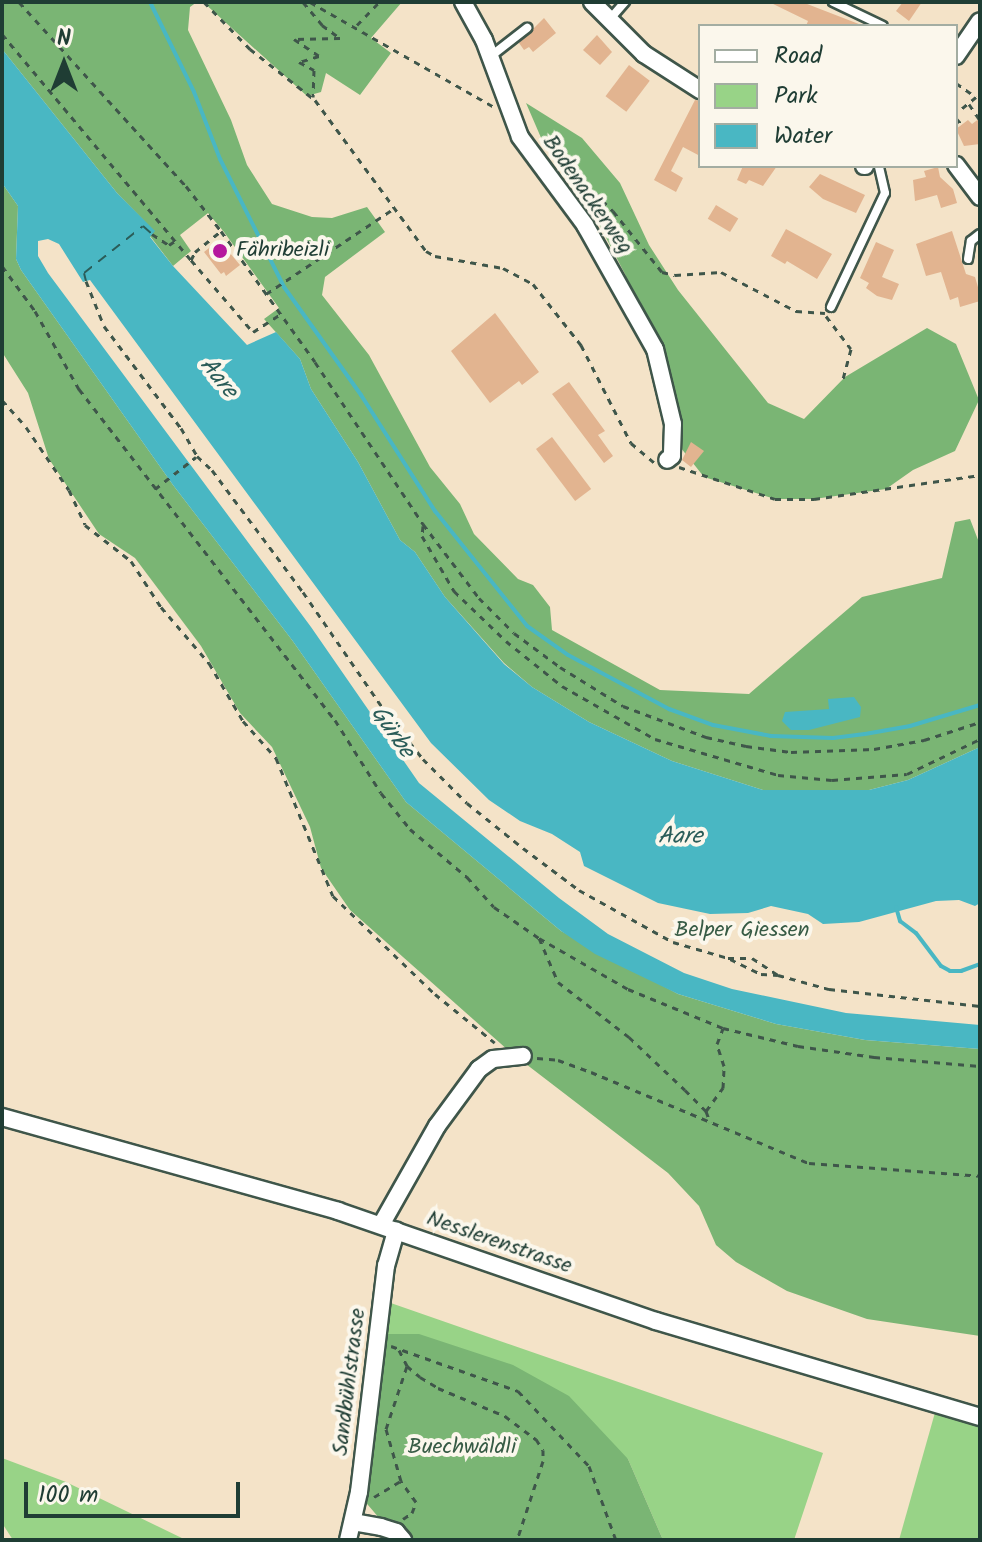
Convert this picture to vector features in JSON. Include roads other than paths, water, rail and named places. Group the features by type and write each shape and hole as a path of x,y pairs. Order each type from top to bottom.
{"street":[{"name":"Bodenackerweg","path":"463,2 491,56 510,116 534,161 585,225 655,349 673,424 672,456 667,460"},
{"path":"592,2 644,54 698,89"},
{"path":"958,53 980,21"},
{"path":"958,168 980,197"},
{"name":"Sandbühlstrasse","path":"348,1540 378,1332 388,1228 460,1094 483,1066 501,1057 523,1056"},
{"name":"Nesslerenstrasse","path":"2,1117 388,1228 656,1321 980,1417"},
{"path":"354,1514 403,1540"}],"lane":[{"path":"608,21 625,2"},
{"path":"833,2 879,24"},
{"path":"491,56 527,28"},
{"path":"828,310 885,193 879,168"},
{"path":"968,259 971,241 980,234"}],"water":[{"name":"Aare","path":"2,49 117,193 155,231 150,237 173,266 247,345 276,332 300,359 311,389 358,462 400,540 415,552 445,597 504,664 532,687 589,722 672,761 763,790 869,790 908,780 980,747 980,903 975,906 959,900 936,901 859,922 823,924 808,914 771,906 748,913 710,914 658,903 584,866 580,852 552,834 520,821 489,800 431,743 90,280 83,282 59,244 48,239 38,241 38,256 48,273 311,627 419,783 559,898 608,934 684,973 732,989 846,1013 980,1025 980,1049 865,1040 776,1024 678,994 595,954 561,931 406,802 292,640 173,485 21,270 16,259 18,206 2,183"},
{"path":"854,697 861,707 860,717 809,730 791,730 782,721 785,712 829,709 828,699"}],"waterway":[{"path":"150,2 194,92 220,159 284,287 361,395 435,511 527,626 568,655 669,709 713,725 771,736 833,738 865,734 910,726 980,705"},
{"path":"896,907 900,921 916,933 941,966 950,971 961,971 980,964"}],"place":[{"name":"Fähribeizli","path":"220,251"}],"water label":[{"name":"Gürbe","path":"392,732"}],"park label":[{"name":"Belper Giessen","path":"742,931"},
{"name":"Buechwäldli","path":"462,1448"}]}
